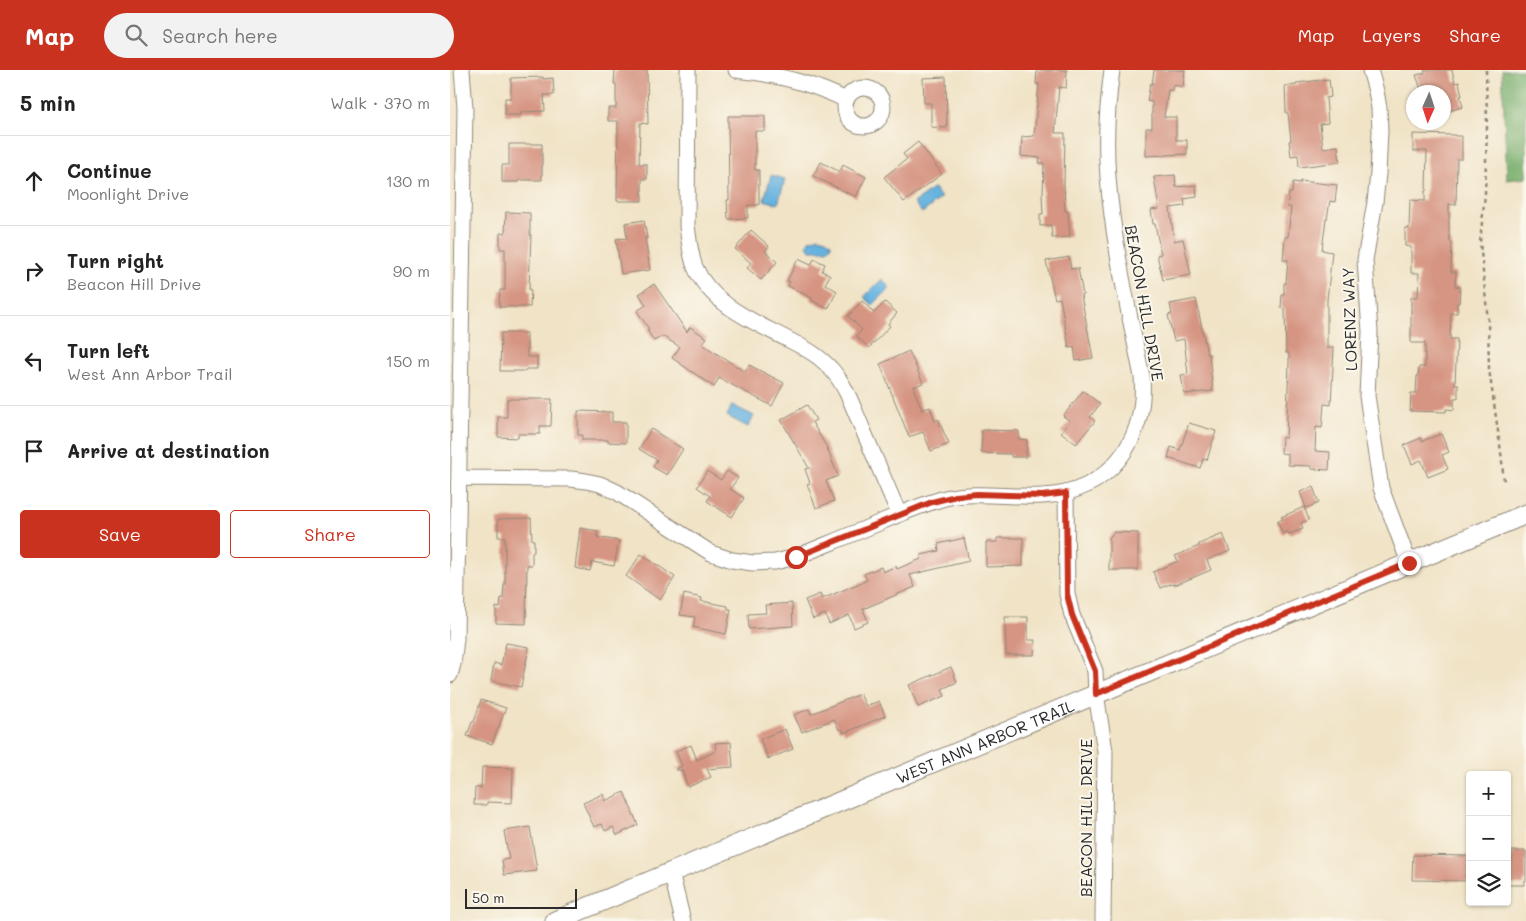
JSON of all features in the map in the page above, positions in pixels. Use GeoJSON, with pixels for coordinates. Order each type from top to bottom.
{"type":"FeatureCollection","features":[{"type":"Feature","properties":{"kind":"street"},"geometry":{"type":"LineString","coordinates":[[450,675],[456,639],[465,108],[462,70]]}},
{"type":"Feature","properties":{"kind":"street"},"geometry":{"type":"LineString","coordinates":[[688,70],[687,226],[695,266],[709,289],[724,303],[807,350],[822,360],[833,371],[848,393],[899,514]]}},
{"type":"Feature","properties":{"kind":"street"},"geometry":{"type":"LineString","coordinates":[[736,70],[758,72],[788,80],[832,93],[846,100]]}},
{"type":"Feature","properties":{"kind":"street","name":"BEACON HILL DRIVE"},"geometry":{"type":"LineString","coordinates":[[1103,921],[1105,751],[1096,694],[1095,671],[1072,615],[1067,594],[1066,493],[1096,480],[1117,462],[1128,448],[1134,436],[1142,407],[1142,377],[1115,234],[1108,175],[1106,138],[1112,70]]}},
{"type":"Feature","properties":{"kind":"street","name":"LORENZ WAY"},"geometry":{"type":"LineString","coordinates":[[1370,70],[1376,91],[1380,130],[1377,183],[1365,260],[1370,332],[1367,396],[1381,488],[1409,563]]}},
{"type":"Feature","properties":{"kind":"street"},"geometry":{"type":"LineString","coordinates":[[459,478],[571,479],[600,484],[630,499],[711,553],[732,560],[753,563],[775,562],[796,557],[899,514],[932,502],[956,496],[977,494],[1042,496],[1066,493]]}},
{"type":"Feature","properties":{"kind":"street","name":"WEST ANN ARBOR TRAIL"},"geometry":{"type":"LineString","coordinates":[[555,921],[1526,514]]}},
{"type":"Feature","properties":{"kind":"street"},"geometry":{"type":"LineString","coordinates":[[671,872],[683,921]]}},
{"type":"Feature","properties":{"kind":"path"},"geometry":{"type":"LineString","coordinates":[[1486,70],[1485,194],[1480,242],[1488,321],[1489,369],[1504,482]]}},
{"type":"Feature","properties":{"kind":"green space"},"geometry":{"type":"Polygon","coordinates":[[[1502,70],[1526,70],[1526,178],[1507,180],[1502,70]]]}},
{"type":"Feature","properties":{"kind":"water"},"geometry":{"type":"Polygon","coordinates":[[[771,175],[785,179],[778,204],[764,200],[771,175]]]}},
{"type":"Feature","properties":{"kind":"water"},"geometry":{"type":"Polygon","coordinates":[[[934,188],[941,198],[922,213],[914,203],[934,188]]]}},
{"type":"Feature","properties":{"kind":"water"},"geometry":{"type":"Polygon","coordinates":[[[819,237],[831,243],[831,247],[827,250],[810,250],[807,245],[809,240],[819,237]]]}},
{"type":"Feature","properties":{"kind":"water"},"geometry":{"type":"Polygon","coordinates":[[[882,279],[890,288],[873,305],[864,297],[882,279]]]}},
{"type":"Feature","properties":{"kind":"water"},"geometry":{"type":"Polygon","coordinates":[[[732,405],[754,416],[748,427],[727,416],[732,405]]]}},
{"type":"Feature","properties":{"kind":"building"},"geometry":{"type":"Polygon","coordinates":[[[647,70],[648,124],[640,123],[639,164],[647,164],[647,179],[642,179],[642,201],[617,201],[618,121],[608,121],[608,108],[616,108],[616,84],[614,84],[615,71],[647,70]]]}},
{"type":"Feature","properties":{"kind":"building"},"geometry":{"type":"Polygon","coordinates":[[[1037,70],[1067,70],[1066,88],[1059,87],[1055,133],[1065,133],[1065,211],[1068,211],[1070,237],[1052,238],[1051,225],[1040,226],[1040,214],[1043,214],[1044,163],[1039,163],[1040,158],[1021,156],[1022,137],[1034,136],[1039,84],[1036,84],[1037,70]]]}},
{"type":"Feature","properties":{"kind":"building"},"geometry":{"type":"Polygon","coordinates":[[[1154,70],[1185,70],[1183,87],[1173,85],[1172,90],[1168,90],[1164,117],[1176,117],[1176,140],[1187,140],[1187,154],[1146,156],[1146,128],[1152,128],[1152,102],[1147,101],[1154,70]]]}},
{"type":"Feature","properties":{"kind":"building"},"geometry":{"type":"Polygon","coordinates":[[[1424,70],[1452,70],[1455,83],[1459,82],[1463,107],[1451,110],[1451,85],[1420,85],[1416,75],[1425,73],[1424,70]]]}},
{"type":"Feature","properties":{"kind":"building"},"geometry":{"type":"Polygon","coordinates":[[[543,77],[543,79],[553,78],[554,95],[544,95],[545,111],[521,112],[521,115],[505,115],[505,98],[511,98],[511,78],[543,77]]]}},
{"type":"Feature","properties":{"kind":"building"},"geometry":{"type":"Polygon","coordinates":[[[946,77],[947,128],[931,127],[931,103],[924,103],[923,78],[946,77]]]}},
{"type":"Feature","properties":{"kind":"building"},"geometry":{"type":"Polygon","coordinates":[[[1329,79],[1331,97],[1326,98],[1328,123],[1320,124],[1323,148],[1338,146],[1340,162],[1299,167],[1298,155],[1291,156],[1285,86],[1329,79]]]}},
{"type":"Feature","properties":{"kind":"building"},"geometry":{"type":"Polygon","coordinates":[[[728,116],[765,116],[765,131],[755,131],[755,170],[759,170],[759,205],[748,205],[748,218],[728,219],[728,116]]]}},
{"type":"Feature","properties":{"kind":"building"},"geometry":{"type":"Polygon","coordinates":[[[1413,134],[1462,136],[1462,159],[1457,159],[1456,205],[1449,204],[1449,232],[1450,242],[1452,242],[1451,272],[1456,272],[1455,286],[1460,287],[1457,313],[1451,313],[1450,339],[1457,339],[1455,384],[1458,384],[1458,398],[1454,398],[1454,410],[1446,409],[1446,412],[1410,411],[1411,393],[1416,393],[1419,367],[1425,367],[1425,343],[1411,343],[1411,297],[1418,297],[1419,273],[1411,273],[1411,247],[1405,246],[1405,228],[1409,229],[1410,200],[1425,201],[1426,191],[1427,151],[1413,151],[1413,134]]]}},
{"type":"Feature","properties":{"kind":"building"},"geometry":{"type":"Polygon","coordinates":[[[918,142],[942,174],[904,202],[884,177],[907,159],[903,154],[918,142]]]}},
{"type":"Feature","properties":{"kind":"building"},"geometry":{"type":"Polygon","coordinates":[[[509,144],[542,144],[542,180],[502,182],[502,165],[509,165],[509,144]]]}},
{"type":"Feature","properties":{"kind":"building"},"geometry":{"type":"Polygon","coordinates":[[[821,162],[840,172],[843,165],[866,177],[856,197],[813,176],[821,162]]]}},
{"type":"Feature","properties":{"kind":"building"},"geometry":{"type":"Polygon","coordinates":[[[1175,175],[1176,187],[1196,185],[1197,197],[1184,199],[1185,206],[1170,208],[1174,241],[1183,239],[1191,275],[1163,280],[1157,255],[1161,254],[1151,210],[1159,209],[1154,177],[1175,175]]]}},
{"type":"Feature","properties":{"kind":"building"},"geometry":{"type":"Polygon","coordinates":[[[1300,181],[1337,185],[1335,202],[1330,201],[1322,250],[1332,252],[1327,300],[1327,348],[1334,348],[1331,405],[1324,404],[1322,428],[1316,427],[1315,451],[1330,452],[1329,470],[1311,469],[1311,466],[1288,465],[1288,454],[1281,453],[1282,437],[1286,438],[1289,363],[1289,353],[1286,353],[1285,309],[1281,308],[1288,260],[1283,260],[1285,237],[1288,237],[1291,207],[1287,207],[1289,193],[1292,193],[1293,182],[1301,183],[1300,181]]]}},
{"type":"Feature","properties":{"kind":"building"},"geometry":{"type":"Polygon","coordinates":[[[506,212],[530,213],[530,307],[499,307],[500,290],[505,290],[505,249],[500,249],[500,233],[505,233],[506,212]]]}},
{"type":"Feature","properties":{"kind":"building"},"geometry":{"type":"Polygon","coordinates":[[[644,220],[650,270],[621,274],[616,239],[627,238],[625,223],[644,220]]]}},
{"type":"Feature","properties":{"kind":"building"},"geometry":{"type":"Polygon","coordinates":[[[751,230],[769,246],[765,251],[777,262],[761,280],[747,268],[751,263],[735,249],[751,230]]]}},
{"type":"Feature","properties":{"kind":"building"},"geometry":{"type":"Polygon","coordinates":[[[1069,257],[1071,269],[1078,268],[1093,358],[1076,361],[1074,347],[1069,348],[1060,298],[1055,299],[1046,261],[1069,257]]]}},
{"type":"Feature","properties":{"kind":"building"},"geometry":{"type":"Polygon","coordinates":[[[798,259],[811,265],[814,259],[825,264],[822,271],[830,275],[825,284],[837,291],[828,309],[811,300],[812,298],[788,286],[790,282],[787,281],[798,259]]]}},
{"type":"Feature","properties":{"kind":"building"},"geometry":{"type":"Polygon","coordinates":[[[654,284],[687,332],[690,327],[707,338],[702,344],[745,372],[749,365],[784,383],[772,406],[719,378],[714,387],[672,358],[680,347],[662,336],[654,341],[647,330],[649,329],[637,311],[646,305],[639,294],[654,284]]]}},
{"type":"Feature","properties":{"kind":"building"},"geometry":{"type":"Polygon","coordinates":[[[1196,299],[1207,354],[1209,354],[1213,391],[1184,394],[1181,375],[1188,374],[1184,339],[1174,341],[1168,315],[1172,314],[1170,304],[1196,299]]]}},
{"type":"Feature","properties":{"kind":"building"},"geometry":{"type":"Polygon","coordinates":[[[862,301],[874,313],[885,302],[897,313],[888,324],[890,326],[869,348],[856,336],[862,330],[848,316],[862,301]]]}},
{"type":"Feature","properties":{"kind":"building"},"geometry":{"type":"Polygon","coordinates":[[[501,333],[527,333],[527,357],[537,357],[537,369],[500,371],[501,333]]]}},
{"type":"Feature","properties":{"kind":"building"},"geometry":{"type":"Polygon","coordinates":[[[909,351],[923,383],[913,387],[922,410],[930,407],[935,421],[938,419],[949,444],[931,451],[923,432],[909,437],[880,364],[909,351]]]}},
{"type":"Feature","properties":{"kind":"building"},"geometry":{"type":"Polygon","coordinates":[[[1083,391],[1100,404],[1090,417],[1095,421],[1076,444],[1061,432],[1070,421],[1063,416],[1083,391]]]}},
{"type":"Feature","properties":{"kind":"building"},"geometry":{"type":"Polygon","coordinates":[[[507,399],[552,399],[551,426],[540,426],[540,434],[518,434],[518,438],[498,437],[498,417],[507,417],[507,399]]]}},
{"type":"Feature","properties":{"kind":"building"},"geometry":{"type":"Polygon","coordinates":[[[807,405],[816,420],[812,422],[827,448],[838,476],[826,481],[834,501],[816,508],[807,484],[810,483],[805,469],[809,468],[781,420],[807,405]]]}},
{"type":"Feature","properties":{"kind":"building"},"geometry":{"type":"Polygon","coordinates":[[[578,411],[612,412],[612,422],[626,422],[626,443],[608,442],[608,440],[582,440],[582,435],[578,435],[578,411]]]}},
{"type":"Feature","properties":{"kind":"building"},"geometry":{"type":"Polygon","coordinates":[[[1189,423],[1216,431],[1207,460],[1203,459],[1200,468],[1168,458],[1171,447],[1180,450],[1189,423]]]}},
{"type":"Feature","properties":{"kind":"building"},"geometry":{"type":"Polygon","coordinates":[[[651,429],[683,449],[667,475],[653,467],[657,460],[639,449],[651,429]]]}},
{"type":"Feature","properties":{"kind":"building"},"geometry":{"type":"Polygon","coordinates":[[[982,430],[1019,431],[1019,439],[1027,440],[1026,457],[1011,457],[1011,454],[981,453],[982,430]]]}},
{"type":"Feature","properties":{"kind":"building"},"geometry":{"type":"Polygon","coordinates":[[[1441,434],[1449,452],[1442,455],[1448,469],[1428,477],[1421,460],[1412,464],[1404,445],[1421,438],[1422,441],[1441,434]]]}},
{"type":"Feature","properties":{"kind":"building"},"geometry":{"type":"Polygon","coordinates":[[[707,471],[721,480],[727,471],[738,478],[730,489],[744,498],[732,517],[707,501],[710,496],[697,487],[707,471]]]}},
{"type":"Feature","properties":{"kind":"building"},"geometry":{"type":"Polygon","coordinates":[[[1313,487],[1319,503],[1306,508],[1300,492],[1313,487]]]}},
{"type":"Feature","properties":{"kind":"building"},"geometry":{"type":"Polygon","coordinates":[[[1304,507],[1309,520],[1301,523],[1303,529],[1289,534],[1287,531],[1283,534],[1277,522],[1283,519],[1281,517],[1304,507]]]}},
{"type":"Feature","properties":{"kind":"building"},"geometry":{"type":"Polygon","coordinates":[[[531,518],[534,552],[532,552],[532,565],[527,565],[526,624],[496,623],[496,607],[500,608],[505,585],[505,537],[498,537],[498,519],[531,518]]]}},
{"type":"Feature","properties":{"kind":"building"},"geometry":{"type":"Polygon","coordinates":[[[580,528],[598,531],[597,537],[619,541],[614,566],[592,562],[590,571],[575,568],[580,528]]]}},
{"type":"Feature","properties":{"kind":"building"},"geometry":{"type":"Polygon","coordinates":[[[1114,532],[1138,533],[1138,570],[1109,570],[1109,538],[1114,532]]]}},
{"type":"Feature","properties":{"kind":"building"},"geometry":{"type":"Polygon","coordinates":[[[1223,534],[1230,551],[1207,560],[1211,570],[1175,585],[1170,584],[1160,588],[1153,572],[1178,561],[1175,556],[1223,534]]]}},
{"type":"Feature","properties":{"kind":"building"},"geometry":{"type":"Polygon","coordinates":[[[964,538],[969,561],[910,575],[915,587],[863,609],[868,622],[854,628],[849,615],[829,624],[825,614],[813,619],[805,600],[820,594],[822,599],[867,580],[864,574],[881,567],[883,572],[896,566],[897,569],[921,559],[921,555],[939,551],[938,544],[964,538]]]}},
{"type":"Feature","properties":{"kind":"building"},"geometry":{"type":"Polygon","coordinates":[[[997,538],[1023,538],[1023,566],[986,567],[986,542],[997,542],[997,538]]]}},
{"type":"Feature","properties":{"kind":"building"},"geometry":{"type":"Polygon","coordinates":[[[641,554],[675,577],[660,600],[626,576],[641,554]]]}},
{"type":"Feature","properties":{"kind":"building"},"geometry":{"type":"Polygon","coordinates":[[[684,594],[702,598],[701,601],[728,606],[728,609],[731,609],[726,634],[693,627],[695,617],[680,615],[684,594]]]}},
{"type":"Feature","properties":{"kind":"building"},"geometry":{"type":"Polygon","coordinates":[[[792,603],[793,626],[749,629],[748,614],[766,613],[765,605],[792,603]]]}},
{"type":"Feature","properties":{"kind":"building"},"geometry":{"type":"Polygon","coordinates":[[[1005,617],[1028,617],[1028,640],[1035,640],[1034,655],[1006,655],[1005,617]]]}},
{"type":"Feature","properties":{"kind":"building"},"geometry":{"type":"Polygon","coordinates":[[[506,643],[529,647],[521,687],[491,681],[494,663],[501,665],[506,643]]]}},
{"type":"Feature","properties":{"kind":"building"},"geometry":{"type":"Polygon","coordinates":[[[951,667],[957,682],[942,689],[945,696],[918,707],[909,685],[951,667]]]}},
{"type":"Feature","properties":{"kind":"building"},"geometry":{"type":"Polygon","coordinates":[[[860,694],[866,706],[879,701],[885,716],[844,733],[842,729],[839,730],[834,719],[802,732],[794,715],[809,709],[811,714],[860,694]]]}},
{"type":"Feature","properties":{"kind":"building"},"geometry":{"type":"Polygon","coordinates":[[[481,700],[506,708],[492,744],[467,736],[481,700]]]}},
{"type":"Feature","properties":{"kind":"building"},"geometry":{"type":"Polygon","coordinates":[[[785,729],[793,749],[768,759],[760,739],[785,729]]]}},
{"type":"Feature","properties":{"kind":"building"},"geometry":{"type":"Polygon","coordinates":[[[731,742],[733,767],[707,769],[711,777],[688,787],[683,770],[675,770],[682,766],[676,751],[691,745],[697,760],[716,751],[715,743],[731,742]]]}},
{"type":"Feature","properties":{"kind":"building"},"geometry":{"type":"Polygon","coordinates":[[[482,767],[513,768],[512,803],[487,802],[487,805],[474,805],[475,788],[481,788],[482,767]]]}},
{"type":"Feature","properties":{"kind":"building"},"geometry":{"type":"Polygon","coordinates":[[[624,792],[638,825],[617,835],[613,827],[605,831],[602,824],[594,827],[583,803],[603,794],[605,801],[624,792]]]}},
{"type":"Feature","properties":{"kind":"building"},"geometry":{"type":"Polygon","coordinates":[[[530,827],[537,871],[504,875],[502,860],[509,859],[504,831],[530,827]]]}},
{"type":"Feature","properties":{"kind":"building"},"geometry":{"type":"Polygon","coordinates":[[[1512,851],[1526,851],[1526,881],[1524,881],[1524,885],[1511,885],[1512,851]]]}},
{"type":"Feature","properties":{"kind":"building"},"geometry":{"type":"Polygon","coordinates":[[[1413,855],[1466,856],[1466,881],[1412,880],[1413,855]]]}},
{"type":"Feature","properties":{"kind":"route"},"geometry":{"type":"LineString","coordinates":[[796,557],[899,514],[932,502],[956,496],[977,494],[1042,496],[1066,493],[1067,594],[1072,615],[1095,671],[1096,694],[1409,563]]}}]}
